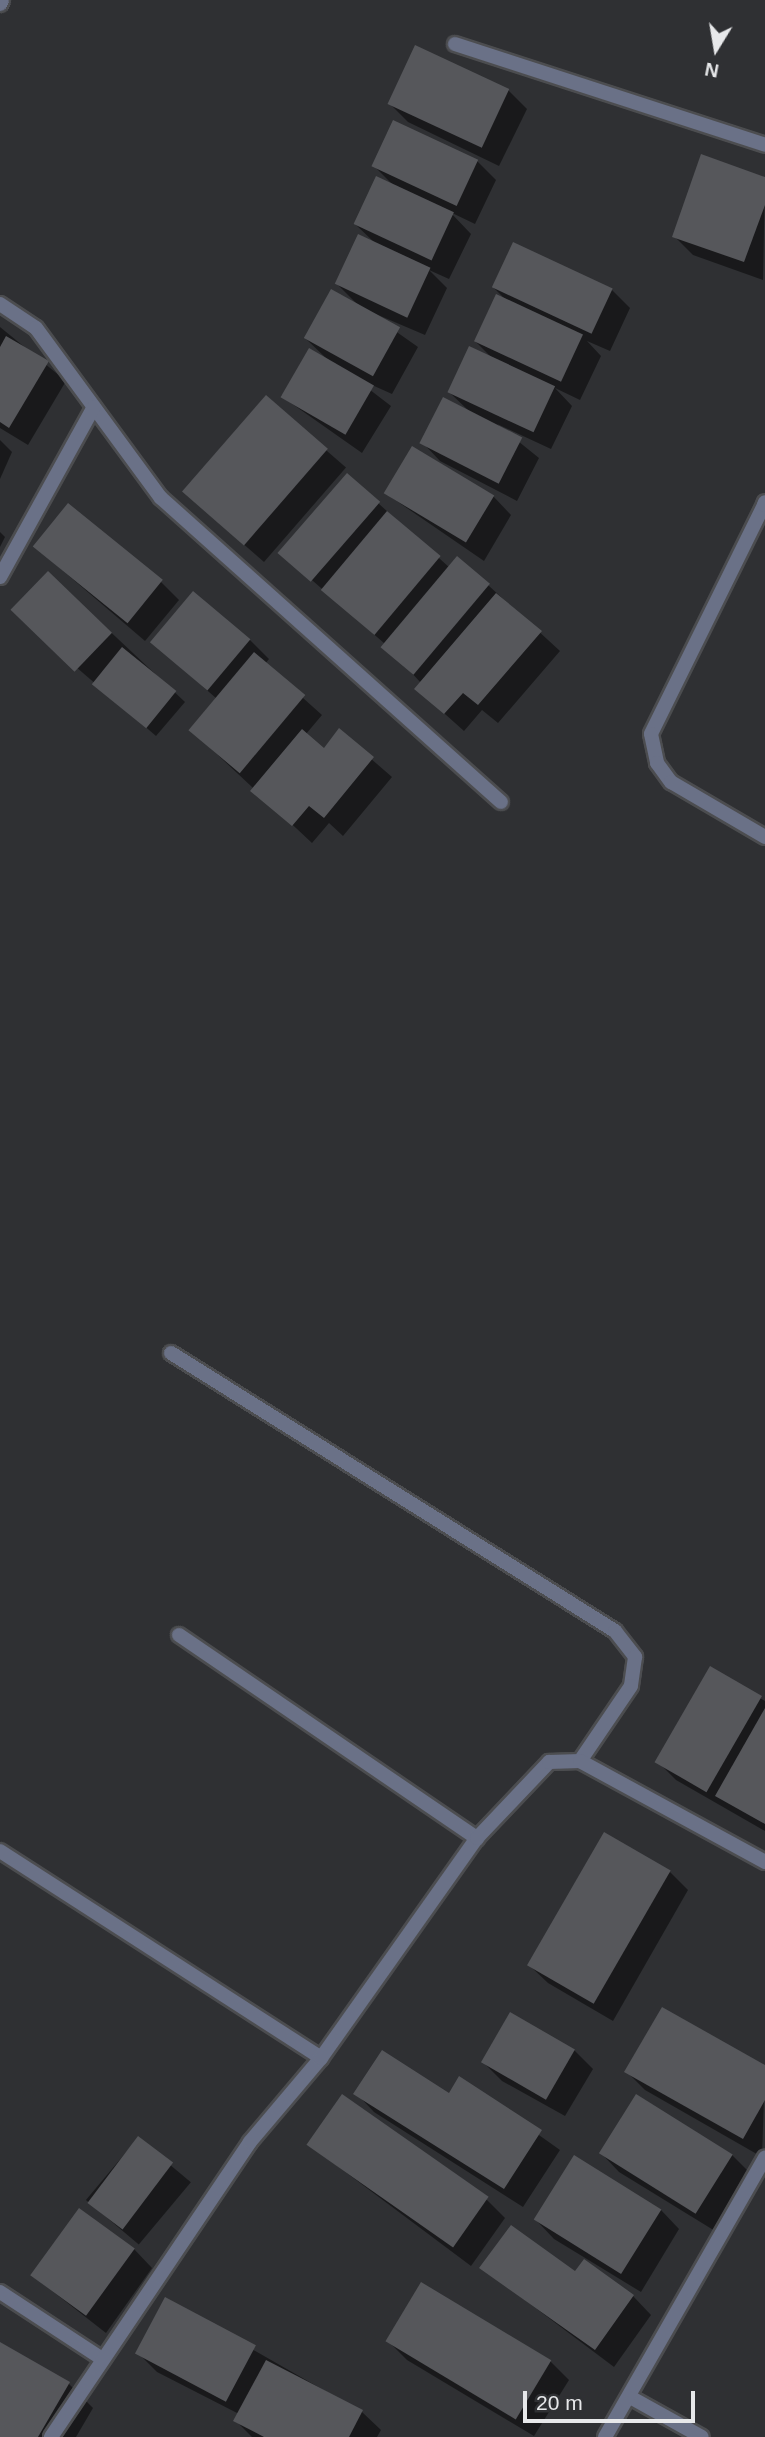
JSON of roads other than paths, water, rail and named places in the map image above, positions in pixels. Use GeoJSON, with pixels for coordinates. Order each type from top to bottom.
{"type":"FeatureCollection","features":[{"type":"Feature","properties":{"kind":"street"},"geometry":{"type":"LineString","coordinates":[[455,44],[765,145]]}},
{"type":"Feature","properties":{"kind":"street"},"geometry":{"type":"LineString","coordinates":[[0,304],[36,328],[161,498],[501,802]]}},
{"type":"Feature","properties":{"kind":"street"},"geometry":{"type":"LineString","coordinates":[[0,577],[94,407]]}},
{"type":"Feature","properties":{"kind":"street"},"geometry":{"type":"LineString","coordinates":[[764,503],[651,734],[657,763],[671,782],[765,837]]}},
{"type":"Feature","properties":{"kind":"street"},"geometry":{"type":"LineString","coordinates":[[170,1353],[615,1631],[635,1657],[631,1686],[580,1761]]}},
{"type":"Feature","properties":{"kind":"street"},"geometry":{"type":"LineString","coordinates":[[179,1636],[477,1838]]}},
{"type":"Feature","properties":{"kind":"street"},"geometry":{"type":"LineString","coordinates":[[51,2437],[101,2358],[250,2142],[321,2058],[477,1838],[549,1762],[580,1761],[765,1862]]}},
{"type":"Feature","properties":{"kind":"street"},"geometry":{"type":"LineString","coordinates":[[0,1852],[321,2058]]}},
{"type":"Feature","properties":{"kind":"street"},"geometry":{"type":"LineString","coordinates":[[605,2437],[630,2398],[765,2158]]}},
{"type":"Feature","properties":{"kind":"street"},"geometry":{"type":"LineString","coordinates":[[0,2292],[101,2358]]}},
{"type":"Feature","properties":{"kind":"street"},"geometry":{"type":"LineString","coordinates":[[630,2398],[702,2437]]}}]}
